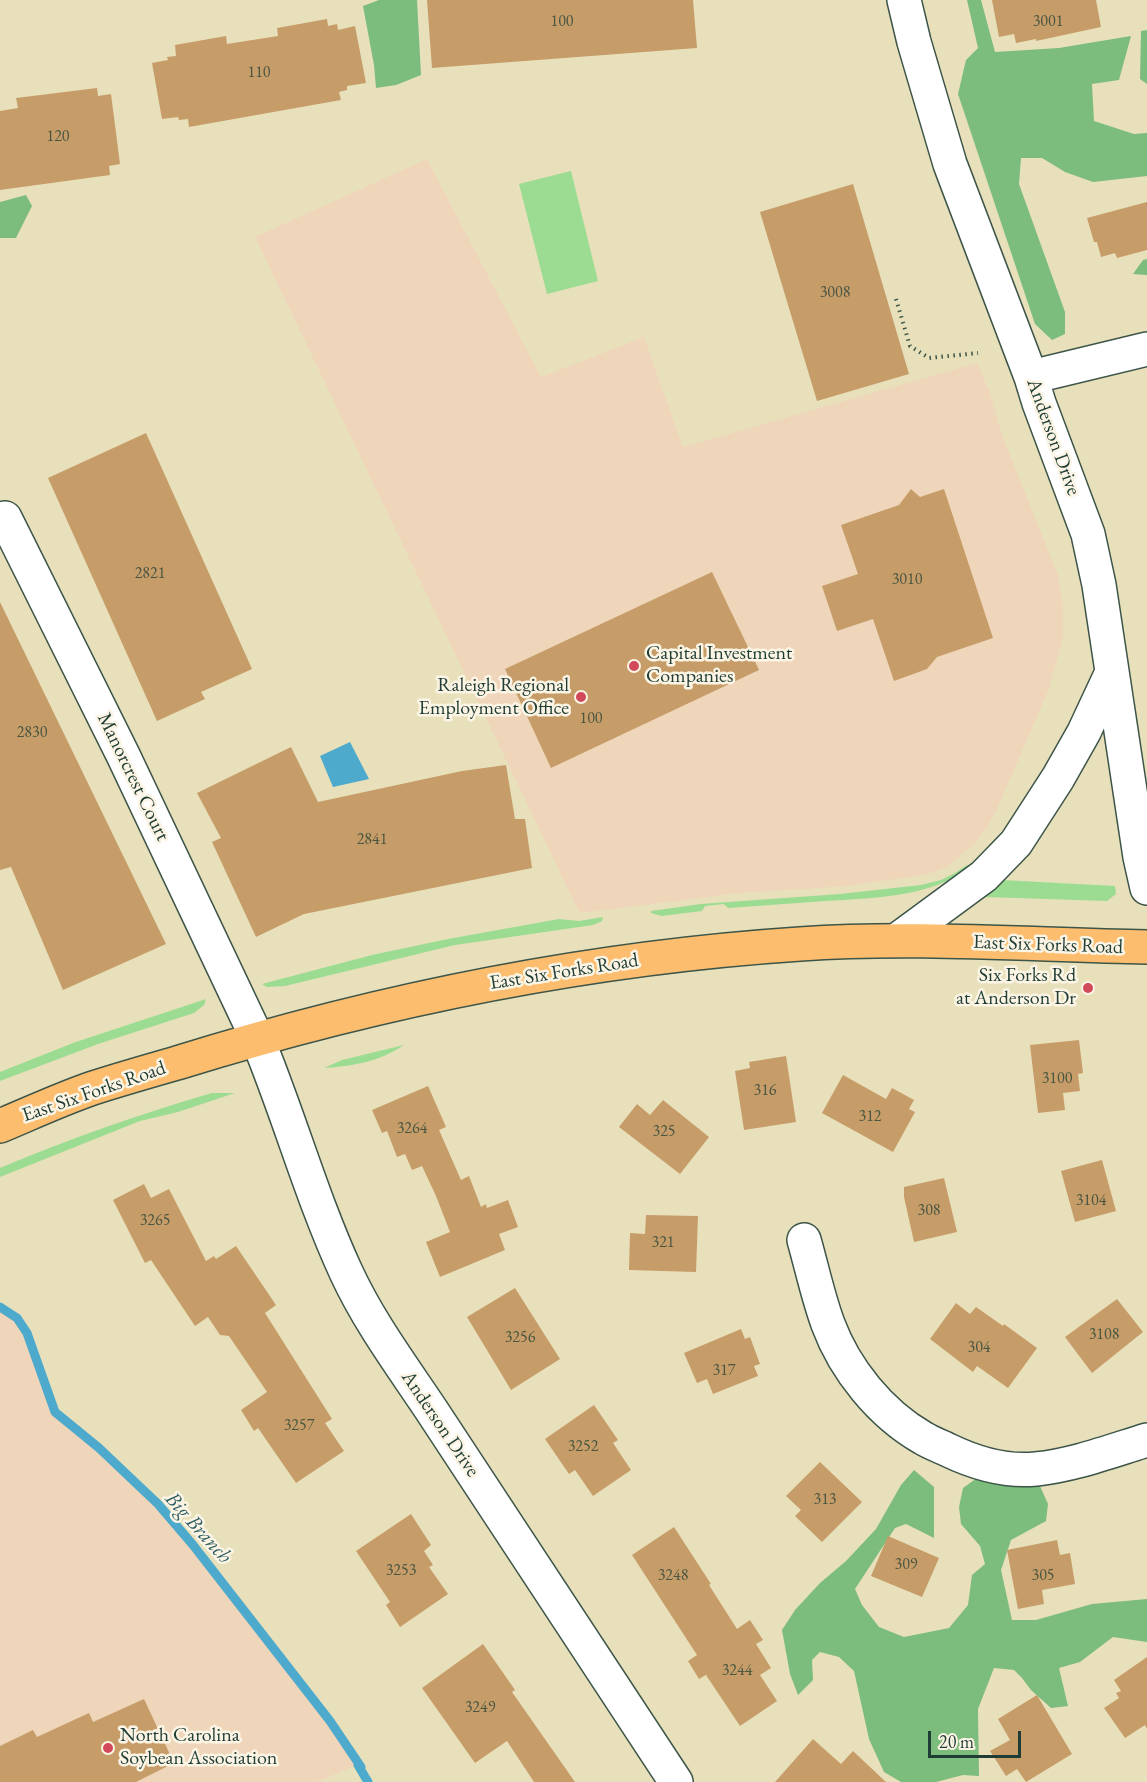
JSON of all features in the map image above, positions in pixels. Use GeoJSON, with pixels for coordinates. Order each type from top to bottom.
{"type":"FeatureCollection","features":[{"type":"Feature","properties":{"kind":"main road","name":"East Six Forks Road"},"geometry":{"type":"LineString","coordinates":[[0,1126],[91,1089],[257,1038],[454,991],[636,960],[802,944],[897,940],[1147,947]]}},
{"type":"Feature","properties":{"kind":"street","name":"Anderson Drive"},"geometry":{"type":"LineString","coordinates":[[904,0],[950,164],[1088,534],[1099,585],[1140,857],[1147,888]]}},
{"type":"Feature","properties":{"kind":"street"},"geometry":{"type":"LineString","coordinates":[[1031,377],[1147,349]]}},
{"type":"Feature","properties":{"kind":"street","name":"Manorcrest Court"},"geometry":{"type":"LineString","coordinates":[[5,518],[123,755],[257,1038]]}},
{"type":"Feature","properties":{"kind":"street"},"geometry":{"type":"LineString","coordinates":[[897,940],[984,876],[1016,843],[1059,778],[1112,672]]}},
{"type":"Feature","properties":{"kind":"street","name":"Anderson Drive"},"geometry":{"type":"LineString","coordinates":[[257,1038],[277,1086],[324,1223],[361,1302],[397,1361],[428,1404],[676,1782]]}},
{"type":"Feature","properties":{"kind":"street"},"geometry":{"type":"LineString","coordinates":[[804,1240],[828,1325],[845,1360],[868,1392],[894,1418],[922,1438],[962,1457],[1000,1468],[1035,1469],[1078,1460],[1147,1440]]}},
{"type":"Feature","properties":{"kind":"path"},"geometry":{"type":"LineString","coordinates":[[896,299],[910,346],[928,358],[978,353]]}},
{"type":"Feature","properties":{"kind":"shaded area"},"geometry":{"type":"Polygon","coordinates":[[[427,159],[541,377],[644,337],[683,447],[977,363],[990,393],[1002,435],[1058,575],[1063,607],[1063,639],[1049,689],[997,809],[987,828],[973,845],[947,867],[928,874],[849,886],[738,893],[579,912],[255,237],[427,159]]]}},
{"type":"Feature","properties":{"kind":"shaded area"},"geometry":{"type":"Polygon","coordinates":[[[0,1307],[17,1318],[27,1333],[55,1412],[99,1448],[158,1504],[193,1545],[330,1721],[358,1765],[316,1782],[0,1782],[0,1307]]]}},
{"type":"Feature","properties":{"kind":"green space"},"geometry":{"type":"Polygon","coordinates":[[[379,0],[417,0],[421,75],[396,85],[376,88],[363,6],[379,0]]]}},
{"type":"Feature","properties":{"kind":"green space"},"geometry":{"type":"Polygon","coordinates":[[[967,0],[981,0],[995,52],[1059,48],[1131,36],[1119,80],[1092,84],[1094,121],[1134,134],[1147,133],[1147,176],[1093,182],[1065,172],[1042,158],[1021,158],[1019,184],[1065,312],[1065,334],[1052,340],[1035,324],[958,94],[966,60],[978,48],[967,0]]]}},
{"type":"Feature","properties":{"kind":"green space"},"geometry":{"type":"Polygon","coordinates":[[[1147,30],[1147,84],[1140,79],[1141,31],[1147,30]]]}},
{"type":"Feature","properties":{"kind":"green space"},"geometry":{"type":"Polygon","coordinates":[[[571,171],[598,281],[547,294],[519,184],[571,171]]]}},
{"type":"Feature","properties":{"kind":"green space"},"geometry":{"type":"Polygon","coordinates":[[[26,195],[32,206],[16,238],[0,238],[0,202],[26,195]]]}},
{"type":"Feature","properties":{"kind":"green space"},"geometry":{"type":"Polygon","coordinates":[[[1147,259],[1147,275],[1133,274],[1143,260],[1147,259]]]}},
{"type":"Feature","properties":{"kind":"green space"},"geometry":{"type":"Polygon","coordinates":[[[967,865],[969,869],[953,878],[918,891],[900,894],[863,899],[728,908],[724,904],[705,906],[702,911],[662,916],[651,913],[651,911],[701,904],[840,894],[921,885],[941,880],[967,865]]]}},
{"type":"Feature","properties":{"kind":"green space"},"geometry":{"type":"Polygon","coordinates":[[[1002,880],[1115,886],[1116,894],[1107,901],[985,897],[985,894],[1002,880]]]}},
{"type":"Feature","properties":{"kind":"green space"},"geometry":{"type":"Polygon","coordinates":[[[603,917],[602,921],[593,925],[455,945],[285,986],[267,987],[262,984],[372,955],[448,939],[559,919],[579,921],[603,917]]]}},
{"type":"Feature","properties":{"kind":"green space"},"geometry":{"type":"Polygon","coordinates":[[[206,999],[204,1005],[194,1013],[98,1044],[0,1081],[0,1072],[73,1043],[206,999]]]}},
{"type":"Feature","properties":{"kind":"green space"},"geometry":{"type":"Polygon","coordinates":[[[404,1045],[395,1051],[366,1062],[324,1068],[342,1060],[404,1045]]]}},
{"type":"Feature","properties":{"kind":"green space"},"geometry":{"type":"Polygon","coordinates":[[[212,1093],[235,1093],[178,1112],[140,1121],[0,1177],[0,1168],[26,1157],[212,1093]]]}},
{"type":"Feature","properties":{"kind":"green space"},"geometry":{"type":"Polygon","coordinates":[[[914,1470],[934,1487],[934,1538],[906,1524],[895,1528],[855,1589],[862,1605],[879,1627],[904,1637],[949,1628],[968,1605],[972,1575],[985,1564],[980,1546],[961,1524],[959,1507],[963,1488],[977,1478],[1040,1486],[1048,1504],[1046,1521],[1011,1540],[1001,1570],[1012,1620],[1036,1620],[1092,1604],[1147,1599],[1147,1642],[1113,1637],[1080,1662],[1059,1668],[1068,1706],[1051,1708],[1014,1670],[994,1668],[978,1709],[979,1776],[963,1775],[936,1782],[901,1782],[884,1772],[869,1739],[854,1671],[839,1657],[820,1652],[812,1660],[813,1680],[798,1695],[790,1674],[782,1630],[795,1610],[820,1583],[846,1561],[876,1529],[901,1485],[914,1470]]]}},
{"type":"Feature","properties":{"kind":"water"},"geometry":{"type":"Polygon","coordinates":[[[350,742],[369,779],[333,787],[320,756],[350,742]]]}},
{"type":"Feature","properties":{"kind":"building"},"geometry":{"type":"Polygon","coordinates":[[[427,0],[693,0],[697,48],[432,68],[427,0]]]}},
{"type":"Feature","properties":{"kind":"building"},"geometry":{"type":"Polygon","coordinates":[[[992,0],[1096,0],[1101,27],[1016,43],[1014,34],[999,37],[992,0]]]}},
{"type":"Feature","properties":{"kind":"building"},"geometry":{"type":"Polygon","coordinates":[[[327,19],[328,26],[337,24],[338,30],[355,26],[366,83],[347,86],[347,90],[339,92],[341,100],[189,127],[188,119],[179,120],[178,117],[162,119],[152,63],[176,56],[175,45],[226,36],[227,44],[278,36],[277,28],[327,19]]]}},
{"type":"Feature","properties":{"kind":"building"},"geometry":{"type":"Polygon","coordinates":[[[97,88],[98,96],[111,94],[120,164],[109,166],[110,175],[0,190],[0,111],[18,108],[16,98],[97,88]]]}},
{"type":"Feature","properties":{"kind":"building"},"geometry":{"type":"Polygon","coordinates":[[[853,184],[909,374],[817,401],[760,212],[853,184]]]}},
{"type":"Feature","properties":{"kind":"building"},"geometry":{"type":"Polygon","coordinates":[[[1147,202],[1147,250],[1117,258],[1115,253],[1101,257],[1087,218],[1147,202]]]}},
{"type":"Feature","properties":{"kind":"building"},"geometry":{"type":"Polygon","coordinates":[[[146,433],[252,669],[201,692],[205,699],[157,721],[48,478],[146,433]]]}},
{"type":"Feature","properties":{"kind":"building"},"geometry":{"type":"Polygon","coordinates":[[[911,489],[920,497],[944,489],[993,638],[937,657],[927,669],[894,681],[873,619],[837,631],[822,586],[858,574],[841,525],[899,505],[911,489]]]}},
{"type":"Feature","properties":{"kind":"building"},"geometry":{"type":"Polygon","coordinates":[[[712,572],[759,670],[551,768],[505,669],[712,572]]]}},
{"type":"Feature","properties":{"kind":"building"},"geometry":{"type":"Polygon","coordinates":[[[0,602],[166,944],[63,990],[11,867],[0,870],[0,602]]]}},
{"type":"Feature","properties":{"kind":"building"},"geometry":{"type":"Polygon","coordinates":[[[291,747],[318,802],[462,771],[506,765],[515,819],[525,819],[532,868],[304,914],[256,937],[212,842],[221,838],[197,793],[291,747]]]}},
{"type":"Feature","properties":{"kind":"building"},"geometry":{"type":"Polygon","coordinates":[[[1079,1040],[1083,1073],[1078,1074],[1080,1091],[1063,1093],[1065,1110],[1038,1113],[1030,1045],[1079,1040]]]}},
{"type":"Feature","properties":{"kind":"building"},"geometry":{"type":"Polygon","coordinates":[[[786,1056],[796,1122],[744,1130],[735,1071],[750,1068],[749,1062],[786,1056]]]}},
{"type":"Feature","properties":{"kind":"building"},"geometry":{"type":"Polygon","coordinates":[[[843,1075],[886,1099],[892,1088],[914,1100],[909,1109],[915,1112],[893,1152],[822,1113],[843,1075]]]}},
{"type":"Feature","properties":{"kind":"building"},"geometry":{"type":"Polygon","coordinates":[[[428,1086],[446,1127],[439,1130],[461,1180],[469,1176],[481,1207],[486,1204],[487,1208],[508,1200],[518,1227],[499,1234],[505,1250],[440,1277],[426,1242],[450,1232],[436,1196],[422,1166],[412,1170],[405,1154],[397,1157],[387,1131],[382,1133],[372,1110],[428,1086]]]}},
{"type":"Feature","properties":{"kind":"building"},"geometry":{"type":"Polygon","coordinates":[[[663,1100],[709,1137],[680,1174],[619,1127],[637,1104],[650,1115],[663,1100]]]}},
{"type":"Feature","properties":{"kind":"building"},"geometry":{"type":"Polygon","coordinates":[[[1102,1160],[1116,1211],[1075,1222],[1061,1171],[1102,1160]]]}},
{"type":"Feature","properties":{"kind":"building"},"geometry":{"type":"Polygon","coordinates":[[[944,1178],[957,1232],[914,1242],[904,1187],[944,1178]]]}},
{"type":"Feature","properties":{"kind":"building"},"geometry":{"type":"Polygon","coordinates":[[[144,1184],[151,1198],[169,1189],[206,1261],[214,1256],[216,1259],[236,1246],[276,1305],[265,1313],[332,1419],[325,1423],[344,1451],[296,1483],[258,1428],[254,1431],[241,1410],[267,1392],[229,1336],[220,1335],[208,1317],[195,1326],[151,1260],[145,1263],[113,1200],[144,1184]]]}},
{"type":"Feature","properties":{"kind":"building"},"geometry":{"type":"Polygon","coordinates":[[[646,1215],[698,1216],[696,1272],[629,1270],[630,1233],[645,1234],[646,1215]]]}},
{"type":"Feature","properties":{"kind":"building"},"geometry":{"type":"Polygon","coordinates":[[[515,1288],[560,1359],[511,1390],[467,1317],[515,1288]]]}},
{"type":"Feature","properties":{"kind":"building"},"geometry":{"type":"Polygon","coordinates":[[[1117,1299],[1143,1332],[1092,1373],[1065,1337],[1117,1299]]]}},
{"type":"Feature","properties":{"kind":"building"},"geometry":{"type":"Polygon","coordinates":[[[956,1303],[970,1314],[976,1307],[1037,1348],[1008,1388],[977,1366],[973,1372],[930,1339],[956,1303]]]}},
{"type":"Feature","properties":{"kind":"building"},"geometry":{"type":"Polygon","coordinates":[[[741,1329],[745,1339],[750,1337],[760,1364],[754,1366],[758,1376],[713,1394],[707,1379],[697,1383],[684,1353],[741,1329]]]}},
{"type":"Feature","properties":{"kind":"building"},"geometry":{"type":"Polygon","coordinates":[[[594,1405],[618,1440],[613,1443],[631,1470],[593,1496],[575,1470],[569,1474],[545,1439],[594,1405]]]}},
{"type":"Feature","properties":{"kind":"building"},"geometry":{"type":"Polygon","coordinates":[[[820,1462],[862,1502],[822,1542],[795,1516],[801,1510],[786,1496],[820,1462]]]}},
{"type":"Feature","properties":{"kind":"building"},"geometry":{"type":"Polygon","coordinates":[[[411,1514],[431,1545],[424,1551],[433,1565],[429,1567],[448,1594],[400,1627],[386,1605],[390,1602],[356,1551],[411,1514]]]}},
{"type":"Feature","properties":{"kind":"building"},"geometry":{"type":"Polygon","coordinates":[[[674,1527],[737,1629],[750,1620],[763,1640],[756,1644],[771,1668],[760,1675],[777,1701],[740,1726],[706,1675],[709,1673],[699,1679],[688,1661],[697,1655],[632,1555],[674,1527]]]}},
{"type":"Feature","properties":{"kind":"building"},"geometry":{"type":"Polygon","coordinates":[[[888,1536],[939,1558],[922,1597],[871,1576],[888,1536]]]}},
{"type":"Feature","properties":{"kind":"building"},"geometry":{"type":"Polygon","coordinates":[[[1057,1540],[1060,1555],[1070,1553],[1075,1584],[1042,1590],[1044,1604],[1018,1609],[1007,1550],[1057,1540]]]}},
{"type":"Feature","properties":{"kind":"building"},"geometry":{"type":"Polygon","coordinates":[[[483,1644],[515,1690],[512,1692],[575,1782],[534,1782],[507,1741],[475,1763],[422,1688],[483,1644]]]}},
{"type":"Feature","properties":{"kind":"building"},"geometry":{"type":"Polygon","coordinates":[[[1147,1657],[1147,1729],[1145,1725],[1125,1738],[1104,1708],[1119,1698],[1116,1693],[1121,1691],[1114,1680],[1147,1657]]]}},
{"type":"Feature","properties":{"kind":"building"},"geometry":{"type":"Polygon","coordinates":[[[1037,1695],[1072,1754],[1026,1782],[1017,1769],[1006,1776],[990,1751],[1010,1740],[998,1719],[1037,1695]]]}},
{"type":"Feature","properties":{"kind":"building"},"geometry":{"type":"Polygon","coordinates":[[[144,1699],[174,1763],[136,1782],[0,1782],[0,1746],[33,1730],[37,1737],[89,1713],[93,1722],[144,1699]]]}},
{"type":"Feature","properties":{"kind":"building"},"geometry":{"type":"Polygon","coordinates":[[[813,1739],[841,1764],[853,1751],[886,1782],[775,1782],[813,1739]]]}},
{"type":"Feature","properties":{"kind":"waterway","name":"Big Branch"},"geometry":{"type":"LineString","coordinates":[[0,1307],[17,1318],[27,1333],[55,1412],[99,1448],[158,1504],[193,1545],[330,1721],[361,1767],[358,1765],[368,1782]]}},
{"type":"Feature","properties":{"kind":"place","name":"Capital Investment Companies"},"geometry":{"type":"Point","coordinates":[634,666]}},
{"type":"Feature","properties":{"kind":"place","name":"Raleigh Regional Employment Office"},"geometry":{"type":"Point","coordinates":[581,697]}},
{"type":"Feature","properties":{"kind":"place","name":"Six Forks Rd at Anderson Dr"},"geometry":{"type":"Point","coordinates":[1088,988]}},
{"type":"Feature","properties":{"kind":"place","name":"North Carolina Soybean Association"},"geometry":{"type":"Point","coordinates":[108,1748]}}]}
